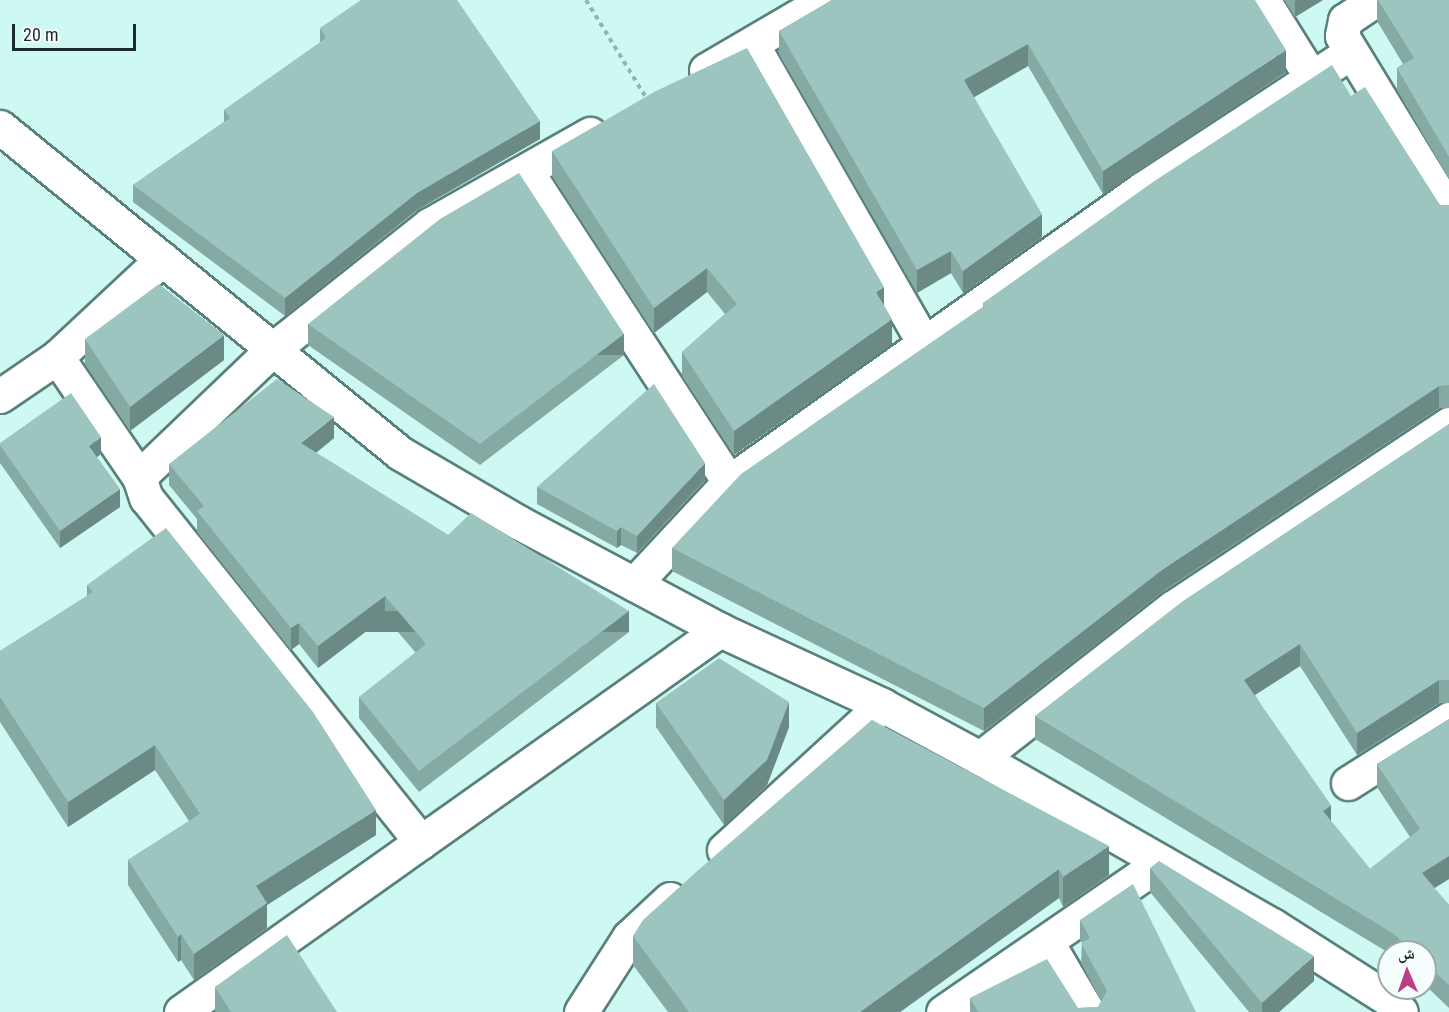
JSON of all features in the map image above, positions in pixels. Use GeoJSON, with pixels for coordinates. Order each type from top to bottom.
{"type":"FeatureCollection","features":[{"type":"Feature","properties":{"kind":"street"},"geometry":{"type":"LineString","coordinates":[[679,83],[753,46],[826,0]]}},
{"type":"Feature","properties":{"kind":"street"},"geometry":{"type":"LineString","coordinates":[[1263,0],[1311,77]]}},
{"type":"Feature","properties":{"kind":"street"},"geometry":{"type":"LineString","coordinates":[[1374,0],[1343,24],[1342,36],[1350,53],[1449,211]]}},
{"type":"Feature","properties":{"kind":"street"},"geometry":{"type":"LineString","coordinates":[[753,46],[924,345]]}},
{"type":"Feature","properties":{"kind":"street"},"geometry":{"type":"LineString","coordinates":[[634,584],[729,482],[1142,189],[1350,53]]}},
{"type":"Feature","properties":{"kind":"street"},"geometry":{"type":"LineString","coordinates":[[140,477],[148,465],[273,349],[429,225],[527,172],[647,99]]}},
{"type":"Feature","properties":{"kind":"street"},"geometry":{"type":"LineString","coordinates":[[0,127],[400,453],[720,630],[882,705],[980,758],[1272,925],[1388,999],[1401,1012]]}},
{"type":"Feature","properties":{"kind":"street"},"geometry":{"type":"LineString","coordinates":[[527,172],[729,482]]}},
{"type":"Feature","properties":{"kind":"street"},"geometry":{"type":"LineString","coordinates":[[0,396],[57,357],[162,260]]}},
{"type":"Feature","properties":{"kind":"street"},"geometry":{"type":"LineString","coordinates":[[57,357],[140,477],[146,498],[421,842]]}},
{"type":"Feature","properties":{"kind":"street"},"geometry":{"type":"LineString","coordinates":[[980,758],[1172,608],[1449,424]]}},
{"type":"Feature","properties":{"kind":"street"},"geometry":{"type":"LineString","coordinates":[[181,1012],[720,630]]}},
{"type":"Feature","properties":{"kind":"street"},"geometry":{"type":"LineString","coordinates":[[581,1012],[628,937],[882,705]]}},
{"type":"Feature","properties":{"kind":"street"},"geometry":{"type":"LineString","coordinates":[[1348,783],[1449,719]]}},
{"type":"Feature","properties":{"kind":"street"},"geometry":{"type":"LineString","coordinates":[[943,1012],[1161,862]]}},
{"type":"Feature","properties":{"kind":"street"},"geometry":{"type":"LineString","coordinates":[[1047,942],[1088,1012]]}},
{"type":"Feature","properties":{"kind":"path"},"geometry":{"type":"LineString","coordinates":[[586,0],[647,99]]}},
{"type":"Feature","properties":{"kind":"building"},"geometry":{"type":"Polygon","coordinates":[[[361,0],[457,0],[540,121],[417,193],[285,298],[133,185],[230,118],[224,110],[326,38],[320,28],[361,0]]]}},
{"type":"Feature","properties":{"kind":"building"},"geometry":{"type":"Polygon","coordinates":[[[832,0],[1255,0],[1286,50],[1103,171],[1028,44],[964,80],[1042,214],[963,271],[951,251],[917,270],[779,31],[832,0]]]}},
{"type":"Feature","properties":{"kind":"building"},"geometry":{"type":"Polygon","coordinates":[[[1378,0],[1449,0],[1449,157],[1397,68],[1414,58],[1378,0]]]}},
{"type":"Feature","properties":{"kind":"building"},"geometry":{"type":"Polygon","coordinates":[[[747,48],[884,287],[876,292],[892,319],[734,431],[682,352],[737,304],[707,268],[654,308],[552,151],[656,91],[747,48]]]}},
{"type":"Feature","properties":{"kind":"building"},"geometry":{"type":"Polygon","coordinates":[[[1332,65],[1351,96],[1365,87],[1440,205],[1449,205],[1449,385],[1439,386],[1162,570],[984,708],[672,548],[741,474],[984,306],[983,303],[1153,182],[1332,65]]]}},
{"type":"Feature","properties":{"kind":"building"},"geometry":{"type":"Polygon","coordinates":[[[519,173],[624,334],[480,444],[308,324],[440,219],[519,173]]]}},
{"type":"Feature","properties":{"kind":"building"},"geometry":{"type":"Polygon","coordinates":[[[159,284],[224,335],[130,407],[85,339],[159,284]]]}},
{"type":"Feature","properties":{"kind":"building"},"geometry":{"type":"Polygon","coordinates":[[[277,379],[334,417],[301,443],[448,535],[471,513],[629,611],[419,771],[359,697],[426,644],[385,596],[318,646],[299,623],[291,628],[197,511],[204,506],[169,464],[277,379]]]}},
{"type":"Feature","properties":{"kind":"building"},"geometry":{"type":"Polygon","coordinates":[[[654,384],[705,463],[637,536],[621,527],[617,531],[537,487],[654,384]]]}},
{"type":"Feature","properties":{"kind":"building"},"geometry":{"type":"Polygon","coordinates":[[[71,393],[101,437],[89,446],[120,489],[60,531],[0,443],[71,393]]]}},
{"type":"Feature","properties":{"kind":"building"},"geometry":{"type":"Polygon","coordinates":[[[1449,424],[1449,680],[1439,680],[1357,733],[1300,644],[1244,680],[1331,805],[1323,811],[1370,869],[1420,829],[1377,764],[1449,719],[1449,856],[1422,873],[1449,905],[1449,985],[1437,974],[1437,940],[1400,940],[1394,934],[1035,716],[1183,601],[1449,424]]]}},
{"type":"Feature","properties":{"kind":"building"},"geometry":{"type":"Polygon","coordinates":[[[166,528],[313,712],[376,810],[256,886],[267,903],[194,954],[181,934],[178,937],[128,860],[200,814],[155,745],[68,802],[0,697],[0,651],[93,592],[87,585],[166,528]]]}},
{"type":"Feature","properties":{"kind":"building"},"geometry":{"type":"Polygon","coordinates":[[[719,658],[789,702],[767,760],[724,800],[656,703],[719,658]]]}},
{"type":"Feature","properties":{"kind":"building"},"geometry":{"type":"Polygon","coordinates":[[[872,720],[1109,846],[1063,877],[1059,869],[860,1012],[689,1012],[633,936],[643,920],[872,720]]]}},
{"type":"Feature","properties":{"kind":"building"},"geometry":{"type":"Polygon","coordinates":[[[1159,861],[1314,956],[1262,1003],[1150,868],[1159,861]]]}},
{"type":"Feature","properties":{"kind":"building"},"geometry":{"type":"Polygon","coordinates":[[[1133,884],[1196,1012],[978,1012],[970,998],[1047,959],[1078,1008],[1098,1007],[1107,991],[1081,943],[1090,938],[1080,920],[1133,884]]]}},
{"type":"Feature","properties":{"kind":"building"},"geometry":{"type":"Polygon","coordinates":[[[287,935],[337,1012],[231,1012],[215,987],[287,935]]]}}]}
